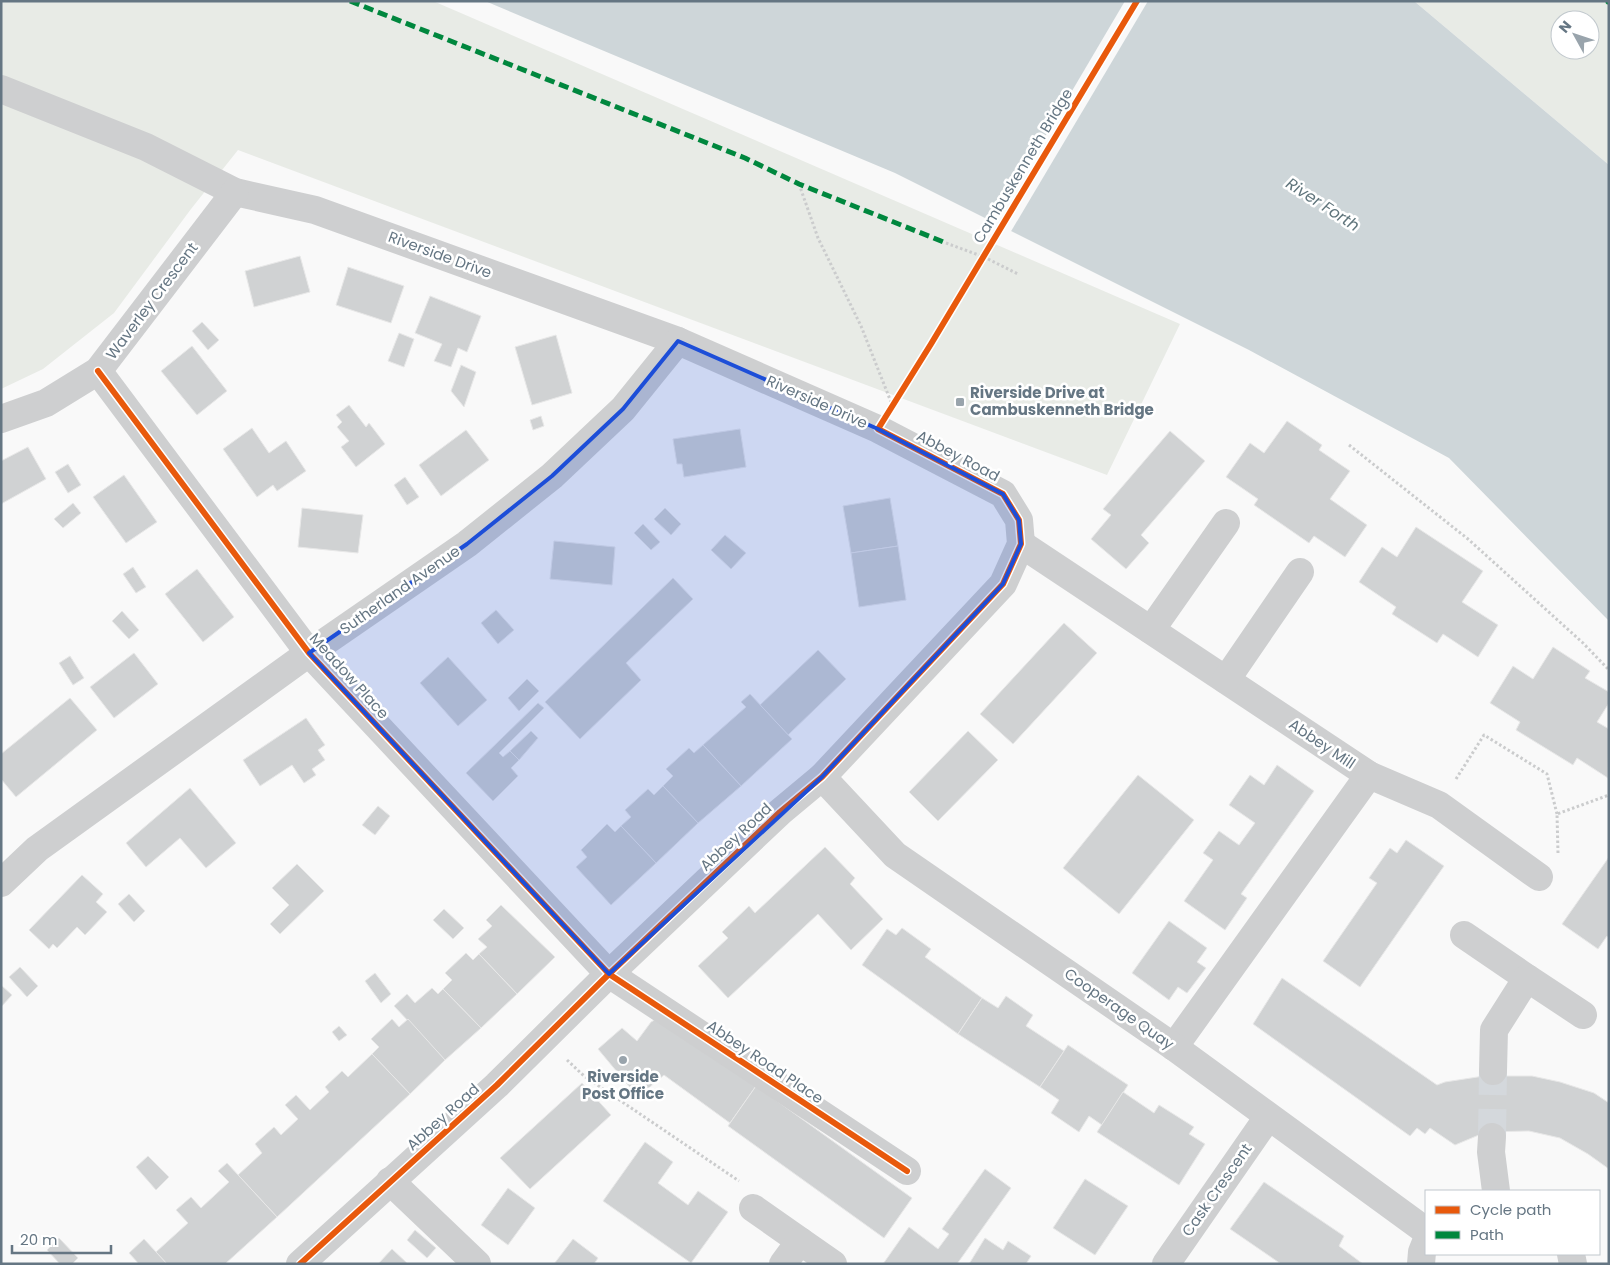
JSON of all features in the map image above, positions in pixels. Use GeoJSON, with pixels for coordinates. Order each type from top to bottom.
{"type":"FeatureCollection","features":[{"type":"Feature","properties":{"kind":"street","name":"Riverside Drive"},"geometry":{"type":"LineString","coordinates":[[1,89],[146,147],[235,192],[315,210],[678,341],[878,428]]}},
{"type":"Feature","properties":{"kind":"street","name":"Waverley Crescent"},"geometry":{"type":"LineString","coordinates":[[1,419],[46,403],[98,371],[235,192]]}},
{"type":"Feature","properties":{"kind":"street","name":"Sutherland Avenue"},"geometry":{"type":"LineString","coordinates":[[1,884],[37,849],[309,653],[468,544],[552,476],[623,409],[678,341]]}},
{"type":"Feature","properties":{"kind":"street","name":"Meadow Place"},"geometry":{"type":"LineString","coordinates":[[98,371],[309,653],[609,974]]}},
{"type":"Feature","properties":{"kind":"street","name":"Abbey Road"},"geometry":{"type":"LineString","coordinates":[[300,1264],[497,1085],[609,974],[780,812],[822,777],[1003,584],[1022,544],[1019,520],[1003,494],[878,428]]}},
{"type":"Feature","properties":{"kind":"street"},"geometry":{"type":"LineString","coordinates":[[1151,630],[1226,523]]}},
{"type":"Feature","properties":{"kind":"street","name":"Abbey Mill"},"geometry":{"type":"LineString","coordinates":[[1022,544],[1369,775],[1174,1047]]}},
{"type":"Feature","properties":{"kind":"street"},"geometry":{"type":"LineString","coordinates":[[1226,680],[1300,572]]}},
{"type":"Feature","properties":{"kind":"street"},"geometry":{"type":"LineString","coordinates":[[1369,775],[1439,805],[1540,877]]}},
{"type":"Feature","properties":{"kind":"street","name":"Cooperage Quay"},"geometry":{"type":"LineString","coordinates":[[822,777],[895,855],[1174,1047],[1425,1229]]}},
{"type":"Feature","properties":{"kind":"street"},"geometry":{"type":"LineString","coordinates":[[1464,935],[1583,1015]]}},
{"type":"Feature","properties":{"kind":"street","name":"Abbey Road Place"},"geometry":{"type":"LineString","coordinates":[[609,974],[908,1171]]}},
{"type":"Feature","properties":{"kind":"street"},"geometry":{"type":"LineString","coordinates":[[1493,1071],[1494,1030],[1527,978]]}},
{"type":"Feature","properties":{"kind":"street","name":"Cask Crescent"},"geometry":{"type":"LineString","coordinates":[[1169,1262],[1268,1117]]}},
{"type":"Feature","properties":{"kind":"street"},"geometry":{"type":"LineString","coordinates":[[1492,1137],[1491,1152],[1496,1190]]}},
{"type":"Feature","properties":{"kind":"street"},"geometry":{"type":"LineString","coordinates":[[390,1181],[469,1260]]}},
{"type":"Feature","properties":{"kind":"street"},"geometry":{"type":"LineString","coordinates":[[753,1208],[833,1264]]}},
{"type":"Feature","properties":{"kind":"street"},"geometry":{"type":"LineString","coordinates":[[783,1264],[800,1241]]}},
{"type":"Feature","properties":{"kind":"street"},"geometry":{"type":"LineString","coordinates":[[1421,1264],[1425,1244]]}},
{"type":"Feature","properties":{"kind":"path"},"geometry":{"type":"LineString","coordinates":[[799,184],[818,238],[861,326],[892,405]]}},
{"type":"Feature","properties":{"kind":"path"},"geometry":{"type":"LineString","coordinates":[[946,243],[984,257],[1018,274]]}},
{"type":"Feature","properties":{"kind":"path"},"geometry":{"type":"LineString","coordinates":[[1349,445],[1468,539],[1576,637],[1609,670]]}},
{"type":"Feature","properties":{"kind":"path"},"geometry":{"type":"LineString","coordinates":[[1439,805],[1484,735],[1547,774],[1557,814],[1558,856],[1540,877]]}},
{"type":"Feature","properties":{"kind":"path"},"geometry":{"type":"LineString","coordinates":[[1557,814],[1609,795]]}},
{"type":"Feature","properties":{"kind":"path"},"geometry":{"type":"LineString","coordinates":[[544,1038],[584,1076],[755,1192],[753,1208]]}},
{"type":"Feature","properties":{"kind":"highlighted area"},"geometry":{"type":"Polygon","coordinates":[[[678,341],[878,429],[1003,494],[1019,520],[1021,544],[1003,584],[822,777],[609,974],[309,653],[467,544],[552,476],[623,409],[678,341]]]}},
{"type":"Feature","properties":{"kind":"shaded area"},"geometry":{"type":"Polygon","coordinates":[[[1,1],[433,1],[1180,324],[1107,475],[238,150],[191,209],[114,313],[43,369],[1,389],[1,1]]]}},
{"type":"Feature","properties":{"kind":"shaded area"},"geometry":{"type":"Polygon","coordinates":[[[1414,1],[1609,1],[1609,165],[1414,1]]]}},
{"type":"Feature","properties":{"kind":"water","name":"River Forth"},"geometry":{"type":"Polygon","coordinates":[[[485,1],[1414,1],[1609,165],[1609,621],[1449,458],[1249,350],[895,173],[485,1]]]}},
{"type":"Feature","properties":{"kind":"pier"},"geometry":{"type":"Polygon","coordinates":[[[1125,1],[1148,1],[1010,233],[993,225],[1125,1]]]}},
{"type":"Feature","properties":{"kind":"building"},"geometry":{"type":"Polygon","coordinates":[[[300,256],[310,292],[254,307],[245,271],[300,256]]]}},
{"type":"Feature","properties":{"kind":"building"},"geometry":{"type":"Polygon","coordinates":[[[348,267],[404,286],[391,323],[336,305],[348,267]]]}},
{"type":"Feature","properties":{"kind":"building"},"geometry":{"type":"Polygon","coordinates":[[[430,296],[481,316],[467,352],[458,348],[451,367],[434,361],[442,344],[415,333],[430,296]]]}},
{"type":"Feature","properties":{"kind":"building"},"geometry":{"type":"Polygon","coordinates":[[[202,322],[219,340],[208,350],[192,331],[202,322]]]}},
{"type":"Feature","properties":{"kind":"building"},"geometry":{"type":"Polygon","coordinates":[[[399,333],[414,339],[404,367],[388,361],[399,333]]]}},
{"type":"Feature","properties":{"kind":"building"},"geometry":{"type":"Polygon","coordinates":[[[556,335],[572,393],[532,405],[515,347],[556,335]]]}},
{"type":"Feature","properties":{"kind":"building"},"geometry":{"type":"Polygon","coordinates":[[[192,346],[227,391],[197,415],[161,371],[192,346]]]}},
{"type":"Feature","properties":{"kind":"building"},"geometry":{"type":"Polygon","coordinates":[[[461,365],[476,372],[464,407],[451,391],[461,365]]]}},
{"type":"Feature","properties":{"kind":"building"},"geometry":{"type":"Polygon","coordinates":[[[349,405],[366,427],[369,423],[385,444],[356,467],[341,447],[349,441],[337,427],[342,422],[336,415],[349,405]]]}},
{"type":"Feature","properties":{"kind":"building"},"geometry":{"type":"Polygon","coordinates":[[[541,416],[544,426],[533,430],[530,420],[541,416]]]}},
{"type":"Feature","properties":{"kind":"building"},"geometry":{"type":"Polygon","coordinates":[[[1287,421],[1322,445],[1319,450],[1350,471],[1330,499],[1367,525],[1345,557],[1314,536],[1309,543],[1254,505],[1258,499],[1226,477],[1250,443],[1264,453],[1287,421]]]}},
{"type":"Feature","properties":{"kind":"building"},"geometry":{"type":"Polygon","coordinates":[[[252,428],[269,453],[286,441],[306,471],[277,491],[273,485],[257,497],[223,449],[252,428]]]}},
{"type":"Feature","properties":{"kind":"building"},"geometry":{"type":"Polygon","coordinates":[[[740,429],[746,467],[684,477],[682,464],[677,464],[673,439],[740,429]]]}},
{"type":"Feature","properties":{"kind":"building"},"geometry":{"type":"Polygon","coordinates":[[[466,430],[489,460],[441,496],[419,465],[466,430]]]}},
{"type":"Feature","properties":{"kind":"building"},"geometry":{"type":"Polygon","coordinates":[[[1170,431],[1205,461],[1141,535],[1149,543],[1126,569],[1091,539],[1111,515],[1103,509],[1170,431]]]}},
{"type":"Feature","properties":{"kind":"building"},"geometry":{"type":"Polygon","coordinates":[[[28,447],[46,479],[1,504],[1,461],[28,447]]]}},
{"type":"Feature","properties":{"kind":"building"},"geometry":{"type":"Polygon","coordinates":[[[68,464],[81,485],[68,493],[55,472],[68,464]]]}},
{"type":"Feature","properties":{"kind":"building"},"geometry":{"type":"Polygon","coordinates":[[[124,475],[157,522],[126,543],[93,497],[124,475]]]}},
{"type":"Feature","properties":{"kind":"building"},"geometry":{"type":"Polygon","coordinates":[[[405,477],[419,497],[407,505],[394,485],[405,477]]]}},
{"type":"Feature","properties":{"kind":"building"},"geometry":{"type":"Polygon","coordinates":[[[890,498],[898,546],[851,553],[843,506],[890,498]]]}},
{"type":"Feature","properties":{"kind":"building"},"geometry":{"type":"Polygon","coordinates":[[[73,503],[81,513],[63,528],[54,519],[73,503]]]}},
{"type":"Feature","properties":{"kind":"building"},"geometry":{"type":"Polygon","coordinates":[[[302,508],[363,515],[358,553],[298,547],[302,508]]]}},
{"type":"Feature","properties":{"kind":"building"},"geometry":{"type":"Polygon","coordinates":[[[665,508],[681,524],[671,535],[654,519],[665,508]]]}},
{"type":"Feature","properties":{"kind":"building"},"geometry":{"type":"Polygon","coordinates":[[[643,524],[660,542],[651,550],[634,533],[643,524]]]}},
{"type":"Feature","properties":{"kind":"building"},"geometry":{"type":"Polygon","coordinates":[[[1416,527],[1483,571],[1462,602],[1498,625],[1478,657],[1443,634],[1437,643],[1392,614],[1396,607],[1359,582],[1382,547],[1397,557],[1416,527]]]}},
{"type":"Feature","properties":{"kind":"building"},"geometry":{"type":"Polygon","coordinates":[[[725,535],[746,553],[731,569],[711,550],[725,535]]]}},
{"type":"Feature","properties":{"kind":"building"},"geometry":{"type":"Polygon","coordinates":[[[554,541],[615,547],[612,585],[550,579],[554,541]]]}},
{"type":"Feature","properties":{"kind":"building"},"geometry":{"type":"Polygon","coordinates":[[[898,546],[906,600],[859,607],[851,553],[898,546]]]}},
{"type":"Feature","properties":{"kind":"building"},"geometry":{"type":"Polygon","coordinates":[[[133,567],[146,587],[136,593],[123,574],[133,567]]]}},
{"type":"Feature","properties":{"kind":"building"},"geometry":{"type":"Polygon","coordinates":[[[197,569],[234,617],[203,642],[165,594],[197,569]]]}},
{"type":"Feature","properties":{"kind":"building"},"geometry":{"type":"Polygon","coordinates":[[[673,578],[693,599],[626,663],[641,680],[580,739],[545,702],[673,578]]]}},
{"type":"Feature","properties":{"kind":"building"},"geometry":{"type":"Polygon","coordinates":[[[496,610],[514,630],[498,644],[481,623],[496,610]]]}},
{"type":"Feature","properties":{"kind":"building"},"geometry":{"type":"Polygon","coordinates":[[[122,611],[139,630],[129,639],[112,621],[122,611]]]}},
{"type":"Feature","properties":{"kind":"building"},"geometry":{"type":"Polygon","coordinates":[[[1064,623],[1097,653],[1013,744],[980,714],[1064,623]]]}},
{"type":"Feature","properties":{"kind":"building"},"geometry":{"type":"Polygon","coordinates":[[[1553,647],[1590,671],[1585,678],[1609,692],[1609,703],[1597,722],[1609,729],[1608,778],[1577,758],[1573,765],[1516,730],[1520,722],[1490,703],[1513,666],[1533,679],[1553,647]]]}},
{"type":"Feature","properties":{"kind":"building"},"geometry":{"type":"Polygon","coordinates":[[[818,650],[846,679],[788,735],[760,705],[818,650]]]}},
{"type":"Feature","properties":{"kind":"building"},"geometry":{"type":"Polygon","coordinates":[[[134,653],[158,684],[114,718],[90,687],[134,653]]]}},
{"type":"Feature","properties":{"kind":"building"},"geometry":{"type":"Polygon","coordinates":[[[70,656],[84,678],[73,685],[59,663],[70,656]]]}},
{"type":"Feature","properties":{"kind":"building"},"geometry":{"type":"Polygon","coordinates":[[[448,657],[487,700],[458,726],[420,683],[448,657]]]}},
{"type":"Feature","properties":{"kind":"building"},"geometry":{"type":"Polygon","coordinates":[[[527,679],[539,691],[519,711],[508,698],[527,679]]]}},
{"type":"Feature","properties":{"kind":"building"},"geometry":{"type":"Polygon","coordinates":[[[750,694],[792,739],[741,786],[703,745],[746,707],[741,702],[750,694]]]}},
{"type":"Feature","properties":{"kind":"building"},"geometry":{"type":"Polygon","coordinates":[[[70,698],[97,730],[16,797],[1,779],[1,754],[70,698]]]}},
{"type":"Feature","properties":{"kind":"building"},"geometry":{"type":"Polygon","coordinates":[[[538,703],[544,708],[499,753],[503,757],[510,751],[519,760],[511,768],[518,776],[493,801],[466,773],[538,703]]]}},
{"type":"Feature","properties":{"kind":"building"},"geometry":{"type":"Polygon","coordinates":[[[306,718],[325,745],[318,750],[325,760],[312,769],[316,775],[304,783],[292,765],[260,786],[243,760],[306,718]]]}},
{"type":"Feature","properties":{"kind":"building"},"geometry":{"type":"Polygon","coordinates":[[[531,731],[538,738],[519,760],[510,751],[531,731]]]}},
{"type":"Feature","properties":{"kind":"building"},"geometry":{"type":"Polygon","coordinates":[[[968,731],[998,760],[938,821],[909,792],[968,731]]]}},
{"type":"Feature","properties":{"kind":"building"},"geometry":{"type":"Polygon","coordinates":[[[703,745],[741,786],[698,823],[663,786],[673,776],[666,769],[689,748],[694,753],[703,745]]]}},
{"type":"Feature","properties":{"kind":"building"},"geometry":{"type":"Polygon","coordinates":[[[1277,765],[1314,791],[1241,894],[1247,898],[1225,930],[1184,901],[1213,860],[1203,853],[1219,831],[1239,845],[1255,823],[1229,805],[1250,775],[1264,785],[1277,765]]]}},
{"type":"Feature","properties":{"kind":"building"},"geometry":{"type":"Polygon","coordinates":[[[1138,775],[1194,820],[1119,914],[1063,868],[1138,775]]]}},
{"type":"Feature","properties":{"kind":"building"},"geometry":{"type":"Polygon","coordinates":[[[663,786],[698,823],[656,863],[621,826],[631,817],[625,810],[648,789],[654,795],[663,786]]]}},
{"type":"Feature","properties":{"kind":"building"},"geometry":{"type":"Polygon","coordinates":[[[190,788],[236,843],[206,868],[180,838],[146,867],[126,843],[190,788]]]}},
{"type":"Feature","properties":{"kind":"building"},"geometry":{"type":"Polygon","coordinates":[[[378,806],[390,816],[375,835],[362,825],[378,806]]]}},
{"type":"Feature","properties":{"kind":"building"},"geometry":{"type":"Polygon","coordinates":[[[607,824],[615,832],[621,826],[656,863],[611,905],[576,867],[587,857],[581,850],[607,824]]]}},
{"type":"Feature","properties":{"kind":"building"},"geometry":{"type":"Polygon","coordinates":[[[1406,840],[1444,866],[1360,987],[1323,961],[1377,883],[1369,878],[1390,848],[1397,853],[1406,840]]]}},
{"type":"Feature","properties":{"kind":"building"},"geometry":{"type":"Polygon","coordinates":[[[825,847],[855,878],[850,884],[883,919],[851,950],[818,914],[728,998],[698,966],[728,938],[722,932],[749,906],[755,913],[825,847]]]}},
{"type":"Feature","properties":{"kind":"building"},"geometry":{"type":"Polygon","coordinates":[[[1609,857],[1609,937],[1607,936],[1598,949],[1562,924],[1609,857]]]}},
{"type":"Feature","properties":{"kind":"building"},"geometry":{"type":"Polygon","coordinates":[[[297,864],[324,891],[280,934],[270,924],[289,905],[272,888],[297,864]]]}},
{"type":"Feature","properties":{"kind":"building"},"geometry":{"type":"Polygon","coordinates":[[[82,875],[103,894],[96,902],[107,912],[85,935],[77,927],[57,948],[53,944],[49,949],[29,930],[82,875]]]}},
{"type":"Feature","properties":{"kind":"building"},"geometry":{"type":"Polygon","coordinates":[[[129,894],[145,911],[134,922],[118,904],[129,894]]]}},
{"type":"Feature","properties":{"kind":"building"},"geometry":{"type":"Polygon","coordinates":[[[501,905],[555,957],[517,994],[479,954],[487,947],[478,939],[492,926],[486,920],[501,905]]]}},
{"type":"Feature","properties":{"kind":"building"},"geometry":{"type":"Polygon","coordinates":[[[444,909],[464,928],[453,939],[433,920],[444,909]]]}},
{"type":"Feature","properties":{"kind":"building"},"geometry":{"type":"Polygon","coordinates":[[[1169,921],[1207,948],[1197,962],[1206,968],[1187,993],[1178,987],[1169,1000],[1132,973],[1169,921]]]}},
{"type":"Feature","properties":{"kind":"building"},"geometry":{"type":"Polygon","coordinates":[[[902,928],[931,949],[925,957],[982,998],[958,1034],[862,965],[887,929],[896,935],[902,928]]]}},
{"type":"Feature","properties":{"kind":"building"},"geometry":{"type":"Polygon","coordinates":[[[466,953],[473,960],[479,954],[517,994],[481,1028],[443,989],[452,980],[445,973],[466,953]]]}},
{"type":"Feature","properties":{"kind":"building"},"geometry":{"type":"Polygon","coordinates":[[[20,967],[38,986],[27,997],[9,977],[20,967]]]}},
{"type":"Feature","properties":{"kind":"building"},"geometry":{"type":"Polygon","coordinates":[[[375,973],[391,994],[381,1003],[365,981],[375,973]]]}},
{"type":"Feature","properties":{"kind":"building"},"geometry":{"type":"Polygon","coordinates":[[[1282,978],[1437,1085],[1484,1076],[1532,1076],[1560,1082],[1594,1093],[1609,1103],[1609,1169],[1560,1138],[1529,1131],[1486,1132],[1455,1145],[1430,1128],[1425,1134],[1417,1128],[1410,1136],[1253,1024],[1282,978]]]}},
{"type":"Feature","properties":{"kind":"building"},"geometry":{"type":"Polygon","coordinates":[[[1,985],[12,995],[1,1007],[1,985]]]}},
{"type":"Feature","properties":{"kind":"building"},"geometry":{"type":"Polygon","coordinates":[[[432,988],[438,994],[443,989],[481,1028],[445,1060],[394,1006],[407,994],[415,1003],[432,988]]]}},
{"type":"Feature","properties":{"kind":"building"},"geometry":{"type":"Polygon","coordinates":[[[1006,996],[1033,1015],[1026,1026],[1064,1051],[1040,1087],[958,1034],[982,998],[998,1008],[1006,996]]]}},
{"type":"Feature","properties":{"kind":"building"},"geometry":{"type":"Polygon","coordinates":[[[658,1018],[756,1086],[730,1123],[664,1075],[638,1097],[598,1049],[622,1028],[637,1041],[651,1022],[658,1018]]]}},
{"type":"Feature","properties":{"kind":"building"},"geometry":{"type":"Polygon","coordinates":[[[392,1019],[399,1027],[408,1019],[445,1060],[410,1094],[372,1054],[379,1047],[371,1039],[392,1019]]]}},
{"type":"Feature","properties":{"kind":"building"},"geometry":{"type":"Polygon","coordinates":[[[339,1026],[347,1035],[339,1041],[332,1032],[339,1026]]]}},
{"type":"Feature","properties":{"kind":"building"},"geometry":{"type":"Polygon","coordinates":[[[1068,1045],[1128,1085],[1102,1125],[1089,1116],[1079,1132],[1051,1113],[1059,1100],[1040,1087],[1068,1045]]]}},
{"type":"Feature","properties":{"kind":"building"},"geometry":{"type":"Polygon","coordinates":[[[372,1054],[410,1094],[277,1217],[238,1175],[262,1153],[255,1144],[274,1127],[281,1135],[298,1119],[285,1105],[296,1095],[310,1110],[329,1092],[325,1087],[342,1071],[348,1077],[372,1054]]]}},
{"type":"Feature","properties":{"kind":"building"},"geometry":{"type":"Polygon","coordinates":[[[582,1083],[611,1115],[530,1189],[500,1158],[582,1083]]]}},
{"type":"Feature","properties":{"kind":"building"},"geometry":{"type":"Polygon","coordinates":[[[756,1086],[912,1198],[884,1238],[728,1126],[756,1086]]]}},
{"type":"Feature","properties":{"kind":"building"},"geometry":{"type":"Polygon","coordinates":[[[1123,1092],[1154,1113],[1159,1105],[1194,1127],[1189,1134],[1205,1144],[1179,1185],[1097,1132],[1123,1092]]]}},
{"type":"Feature","properties":{"kind":"building"},"geometry":{"type":"Polygon","coordinates":[[[645,1142],[673,1162],[658,1183],[688,1205],[698,1191],[728,1212],[691,1263],[603,1201],[645,1142]]]}},
{"type":"Feature","properties":{"kind":"building"},"geometry":{"type":"Polygon","coordinates":[[[148,1156],[169,1177],[156,1190],[136,1167],[148,1156]]]}},
{"type":"Feature","properties":{"kind":"building"},"geometry":{"type":"Polygon","coordinates":[[[227,1163],[277,1217],[225,1264],[167,1264],[156,1252],[188,1223],[176,1210],[191,1197],[201,1208],[229,1182],[218,1171],[227,1163]]]}},
{"type":"Feature","properties":{"kind":"building"},"geometry":{"type":"Polygon","coordinates":[[[985,1169],[1011,1188],[957,1264],[883,1264],[909,1227],[938,1249],[949,1234],[942,1229],[985,1169]]]}},
{"type":"Feature","properties":{"kind":"building"},"geometry":{"type":"Polygon","coordinates":[[[1085,1179],[1128,1206],[1095,1255],[1053,1228],[1085,1179]]]}},
{"type":"Feature","properties":{"kind":"building"},"geometry":{"type":"Polygon","coordinates":[[[1264,1182],[1344,1236],[1339,1246],[1363,1264],[1281,1264],[1230,1229],[1264,1182]]]}},
{"type":"Feature","properties":{"kind":"building"},"geometry":{"type":"Polygon","coordinates":[[[508,1188],[535,1208],[508,1245],[481,1225],[508,1188]]]}},
{"type":"Feature","properties":{"kind":"building"},"geometry":{"type":"Polygon","coordinates":[[[415,1230],[436,1248],[427,1258],[407,1240],[415,1230]]]}},
{"type":"Feature","properties":{"kind":"building"},"geometry":{"type":"Polygon","coordinates":[[[59,1238],[78,1258],[72,1264],[60,1264],[47,1250],[59,1238]]]}},
{"type":"Feature","properties":{"kind":"building"},"geometry":{"type":"Polygon","coordinates":[[[985,1238],[1003,1250],[1008,1241],[1031,1256],[1026,1264],[969,1264],[985,1238]]]}},
{"type":"Feature","properties":{"kind":"building"},"geometry":{"type":"Polygon","coordinates":[[[144,1239],[167,1264],[139,1264],[129,1253],[144,1239]]]}},
{"type":"Feature","properties":{"kind":"building"},"geometry":{"type":"Polygon","coordinates":[[[573,1239],[598,1258],[594,1264],[554,1264],[573,1239]]]}},
{"type":"Feature","properties":{"kind":"building"},"geometry":{"type":"Polygon","coordinates":[[[392,1249],[408,1264],[378,1264],[392,1249]]]}},
{"type":"Feature","properties":{"kind":"tunnel"},"geometry":{"type":"LineString","coordinates":[[1492,1137],[1493,1071]]}},
{"type":"Feature","properties":{"kind":"marked path"},"geometry":{"type":"LineString","coordinates":[[350,1],[745,158],[799,184],[946,243]]}},
{"type":"Feature","properties":{"kind":"cycle path","name":"Cambuskenneth Bridge"},"geometry":{"type":"LineString","coordinates":[[300,1264],[497,1085],[609,974],[780,812],[822,777],[1003,584],[1021,544],[1019,520],[1003,494],[878,429],[1137,1]]}},
{"type":"Feature","properties":{"kind":"cycle path"},"geometry":{"type":"LineString","coordinates":[[98,371],[309,653],[609,974],[907,1171]]}},
{"type":"Feature","properties":{"kind":"place","name":"Riverside Drive at Cambuskenneth Bridge"},"geometry":{"type":"Point","coordinates":[960,402]}},
{"type":"Feature","properties":{"kind":"place","name":"Riverside Post Office"},"geometry":{"type":"Point","coordinates":[623,1060]}}]}
